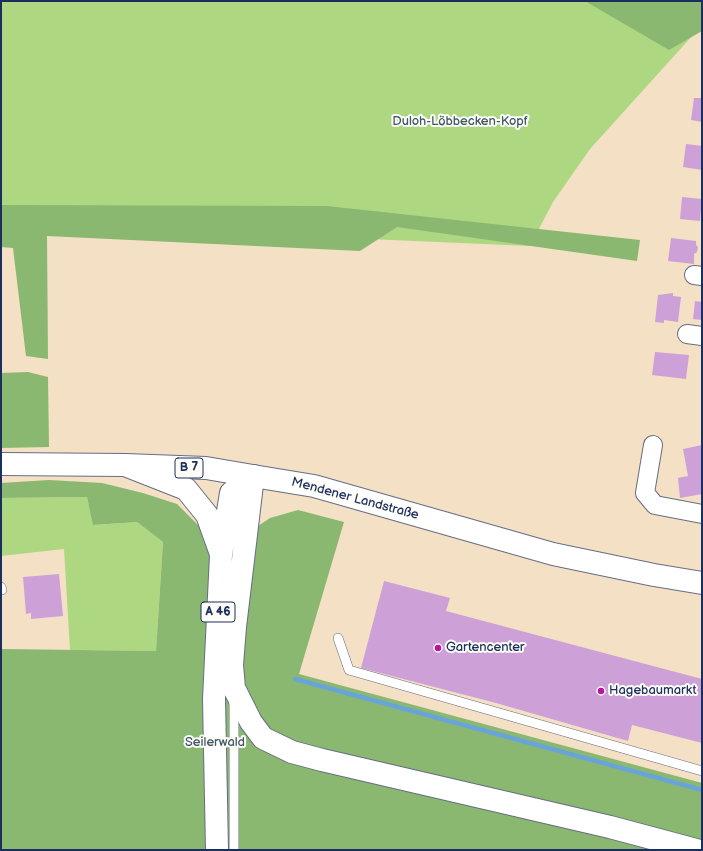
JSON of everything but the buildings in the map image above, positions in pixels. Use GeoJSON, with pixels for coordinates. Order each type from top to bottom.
{"type":"FeatureCollection","features":[{"type":"Feature","properties":{"kind":"main road","name":"Mendener Landstraße"},"geometry":{"type":"LineString","coordinates":[[1,464],[125,465],[206,468],[314,486],[553,554],[654,575],[702,583]]}},
{"type":"Feature","properties":{"kind":"main road","name":"A 46"},"geometry":{"type":"LineString","coordinates":[[125,465],[186,489],[207,515],[221,555]]}},
{"type":"Feature","properties":{"kind":"main road","name":"A 46"},"geometry":{"type":"LineString","coordinates":[[217,850],[224,762],[214,699],[221,555],[232,493],[253,476]]}},
{"type":"Feature","properties":{"kind":"main road","name":"A 46"},"geometry":{"type":"LineString","coordinates":[[253,476],[234,627],[232,665],[234,688],[251,722],[263,738],[292,752],[322,760],[610,827],[696,850]]}},
{"type":"Feature","properties":{"kind":"street"},"geometry":{"type":"LineString","coordinates":[[653,446],[645,493],[654,505],[702,514]]}},
{"type":"Feature","properties":{"kind":"lane"},"geometry":{"type":"LineString","coordinates":[[338,638],[349,670],[702,771]]}},
{"type":"Feature","properties":{"kind":"lane"},"geometry":{"type":"LineString","coordinates":[[234,688],[224,762],[234,850]]}},
{"type":"Feature","properties":{"kind":"green space","name":"Duloh-Löbbecken-Kopf"},"geometry":{"type":"Polygon","coordinates":[[[1,1],[702,1],[693,35],[590,149],[553,202],[530,246],[345,238],[1,231],[1,1]]]}},
{"type":"Feature","properties":{"kind":"green space"},"geometry":{"type":"Polygon","coordinates":[[[585,1],[702,1],[702,31],[669,50],[585,1]]]}},
{"type":"Feature","properties":{"kind":"green space"},"geometry":{"type":"Polygon","coordinates":[[[1,205],[327,206],[640,240],[637,261],[397,227],[360,251],[47,236],[48,359],[26,356],[13,248],[1,247],[1,205]]]}},
{"type":"Feature","properties":{"kind":"green space"},"geometry":{"type":"Polygon","coordinates":[[[28,372],[48,377],[49,447],[1,448],[1,373],[28,372]]]}},
{"type":"Feature","properties":{"kind":"green space","name":"Seilerwald"},"geometry":{"type":"Polygon","coordinates":[[[49,480],[102,483],[143,493],[177,504],[202,529],[210,558],[270,518],[298,510],[344,522],[299,674],[702,783],[702,850],[4,850],[1,848],[1,649],[156,651],[163,542],[137,522],[93,525],[87,497],[1,498],[1,483],[49,480]]]}},
{"type":"Feature","properties":{"kind":"green space"},"geometry":{"type":"Polygon","coordinates":[[[87,497],[94,525],[137,522],[163,542],[156,651],[70,650],[64,549],[1,556],[1,498],[87,497]]]}},
{"type":"Feature","properties":{"kind":"waterway"},"geometry":{"type":"LineString","coordinates":[[295,679],[702,790]]}},
{"type":"Feature","properties":{"kind":"place","name":"Gartencenter"},"geometry":{"type":"Point","coordinates":[438,648]}},
{"type":"Feature","properties":{"kind":"place","name":"Hagebaumarkt"},"geometry":{"type":"Point","coordinates":[601,691]}}]}
